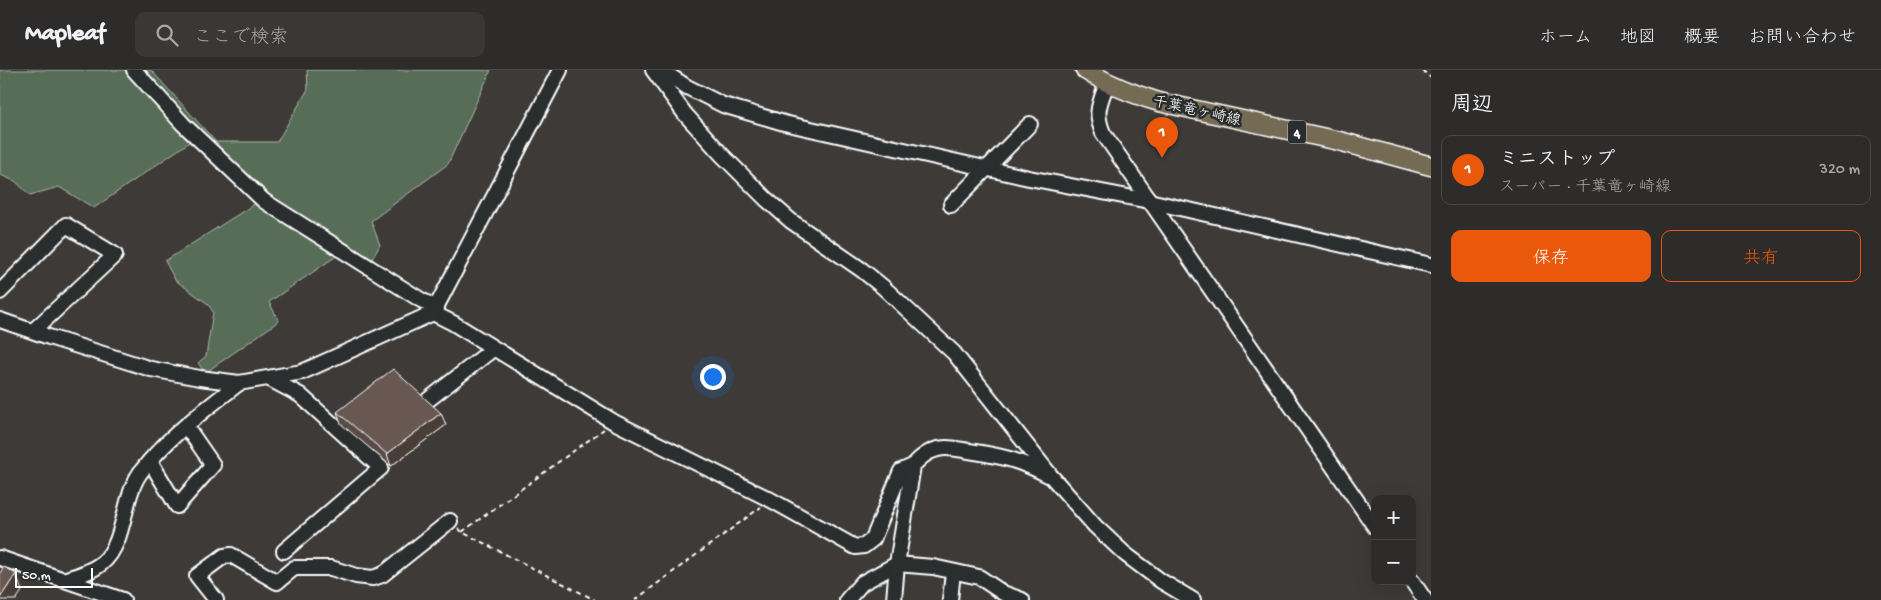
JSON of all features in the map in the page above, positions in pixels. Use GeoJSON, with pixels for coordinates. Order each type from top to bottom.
{"type":"FeatureCollection","features":[{"type":"Feature","properties":{"kind":"main road","name":"千葉竜ヶ崎線"},"geometry":{"type":"LineString","coordinates":[[1085,70],[1131,94],[1159,102],[1339,141],[1431,166]]}},
{"type":"Feature","properties":{"kind":"street"},"geometry":{"type":"LineString","coordinates":[[134,70],[183,124],[264,201],[421,300],[493,349],[614,422],[771,500],[855,547],[864,546],[873,539],[901,471],[913,466],[921,456],[933,451],[945,448],[995,454],[1012,459],[1051,476]]}},
{"type":"Feature","properties":{"kind":"street"},"geometry":{"type":"LineString","coordinates":[[0,320],[152,368],[200,378],[239,383],[302,372],[435,310],[560,70]]}},
{"type":"Feature","properties":{"kind":"street"},"geometry":{"type":"LineString","coordinates":[[653,70],[685,114],[766,199],[791,221],[862,270],[883,287],[954,353],[1051,476],[1095,526],[1125,554],[1161,581],[1193,600]]}},
{"type":"Feature","properties":{"kind":"street"},"geometry":{"type":"LineString","coordinates":[[661,70],[687,87],[723,105],[794,125],[986,169],[1149,200],[1431,264]]}},
{"type":"Feature","properties":{"kind":"street"},"geometry":{"type":"LineString","coordinates":[[1107,83],[1097,112],[1103,133],[1371,521]]}},
{"type":"Feature","properties":{"kind":"street"},"geometry":{"type":"LineString","coordinates":[[950,205],[1030,124]]}},
{"type":"Feature","properties":{"kind":"street"},"geometry":{"type":"LineString","coordinates":[[0,292],[66,225],[115,255],[33,331]]}},
{"type":"Feature","properties":{"kind":"street"},"geometry":{"type":"LineString","coordinates":[[428,400],[493,349]]}},
{"type":"Feature","properties":{"kind":"street"},"geometry":{"type":"LineString","coordinates":[[268,378],[300,395],[381,468],[284,551]]}},
{"type":"Feature","properties":{"kind":"street"},"geometry":{"type":"LineString","coordinates":[[63,580],[90,570],[102,563],[116,542],[135,481],[150,461],[186,426],[239,383]]}},
{"type":"Feature","properties":{"kind":"street"},"geometry":{"type":"LineString","coordinates":[[150,461],[178,506],[213,465],[186,426]]}},
{"type":"Feature","properties":{"kind":"street"},"geometry":{"type":"LineString","coordinates":[[894,600],[897,564],[913,466]]}},
{"type":"Feature","properties":{"kind":"street"},"geometry":{"type":"LineString","coordinates":[[216,600],[197,576],[224,556],[231,555],[277,582],[294,568],[331,568],[356,576],[372,578],[382,575],[450,521]]}},
{"type":"Feature","properties":{"kind":"street"},"geometry":{"type":"LineString","coordinates":[[4,576],[6,561],[63,580],[87,594],[123,600]]}},
{"type":"Feature","properties":{"kind":"street"},"geometry":{"type":"LineString","coordinates":[[848,600],[862,583],[897,564],[933,567],[979,577],[1003,596],[1022,600]]}},
{"type":"Feature","properties":{"kind":"street"},"geometry":{"type":"LineString","coordinates":[[950,600],[953,572]]}},
{"type":"Feature","properties":{"kind":"street"},"geometry":{"type":"LineString","coordinates":[[1415,585],[1425,600]]}},
{"type":"Feature","properties":{"kind":"path"},"geometry":{"type":"LineString","coordinates":[[1422,70],[1431,78]]}},
{"type":"Feature","properties":{"kind":"path"},"geometry":{"type":"LineString","coordinates":[[462,532],[614,422]]}},
{"type":"Feature","properties":{"kind":"path"},"geometry":{"type":"LineString","coordinates":[[635,600],[771,500]]}},
{"type":"Feature","properties":{"kind":"path"},"geometry":{"type":"LineString","coordinates":[[450,521],[462,532],[595,600]]}},
{"type":"Feature","properties":{"kind":"green space"},"geometry":{"type":"Polygon","coordinates":[[[0,70],[151,70],[216,142],[277,142],[308,89],[307,70],[491,70],[448,164],[371,221],[380,245],[371,261],[341,253],[269,302],[279,321],[205,373],[198,363],[206,356],[213,312],[208,304],[175,280],[165,261],[259,201],[194,139],[94,208],[59,187],[30,195],[15,181],[0,175],[0,70]]]}},
{"type":"Feature","properties":{"kind":"building"},"geometry":{"type":"Polygon","coordinates":[[[393,369],[441,413],[387,454],[337,412],[393,369]]]}},
{"type":"Feature","properties":{"kind":"building"},"geometry":{"type":"Polygon","coordinates":[[[4,567],[16,574],[0,598],[0,573],[4,567]]]}},
{"type":"Feature","properties":{"kind":"place","name":"ミニストップ"},"geometry":{"type":"Point","coordinates":[1162,158]}}]}
